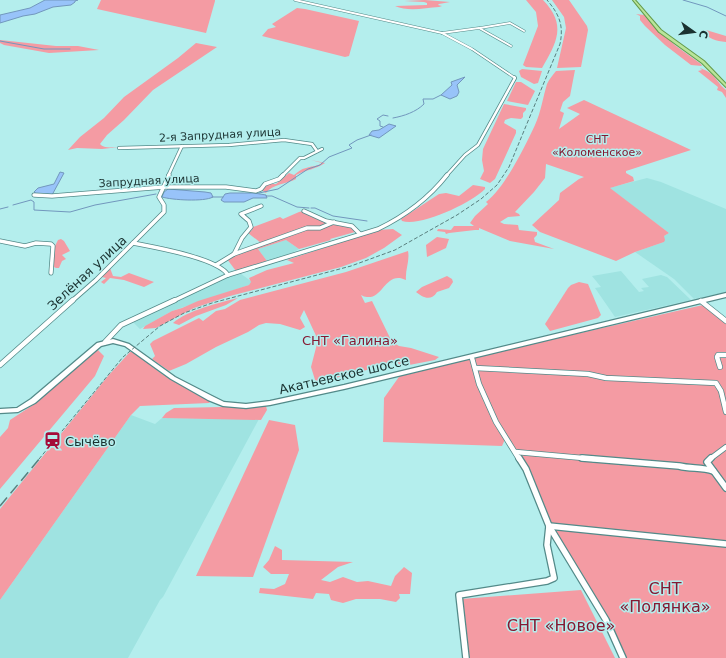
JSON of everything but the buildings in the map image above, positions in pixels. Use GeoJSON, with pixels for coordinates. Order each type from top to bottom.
{"type":"FeatureCollection","features":[{"type":"Feature","properties":{"kind":"main road"},"geometry":{"type":"LineString","coordinates":[[634,0],[660,31],[706,65],[726,86]]}},
{"type":"Feature","properties":{"kind":"main road","name":"Акатьевское шоссе"},"geometry":{"type":"LineString","coordinates":[[105,342],[113,341],[127,345],[173,378],[223,404],[246,406],[270,403],[349,385],[654,314],[726,295]]}},
{"type":"Feature","properties":{"kind":"main road"},"geometry":{"type":"LineString","coordinates":[[0,411],[12,411],[23,408],[54,385],[99,344],[105,342]]}},
{"type":"Feature","properties":{"kind":"street"},"geometry":{"type":"LineString","coordinates":[[105,342],[121,325],[228,275],[384,226],[434,192],[465,154],[478,145],[515,78],[472,49],[442,33],[295,0]]}},
{"type":"Feature","properties":{"kind":"street"},"geometry":{"type":"LineString","coordinates":[[442,33],[449,30],[479,28],[510,23],[524,31]]}},
{"type":"Feature","properties":{"kind":"street"},"geometry":{"type":"LineString","coordinates":[[479,28],[511,46]]}},
{"type":"Feature","properties":{"kind":"street","name":"2-я Запрудная улица"},"geometry":{"type":"LineString","coordinates":[[120,148],[229,145],[284,140],[312,144],[317,151]]}},
{"type":"Feature","properties":{"kind":"street"},"geometry":{"type":"LineString","coordinates":[[164,187],[182,147]]}},
{"type":"Feature","properties":{"kind":"street","name":"Запрудная улица"},"geometry":{"type":"LineString","coordinates":[[34,195],[52,196],[164,187],[226,187],[256,191],[261,189],[265,184],[279,179],[300,158],[304,158],[322,149]]}},
{"type":"Feature","properties":{"kind":"street","name":"Зелёная улица"},"geometry":{"type":"LineString","coordinates":[[0,365],[96,280],[164,212],[164,205],[159,197],[164,187]]}},
{"type":"Feature","properties":{"kind":"street"},"geometry":{"type":"LineString","coordinates":[[234,254],[242,238],[251,227],[250,221],[241,214],[261,206]]}},
{"type":"Feature","properties":{"kind":"street"},"geometry":{"type":"LineString","coordinates":[[304,211],[317,215],[320,218],[352,226],[360,234]]}},
{"type":"Feature","properties":{"kind":"street"},"geometry":{"type":"LineString","coordinates":[[216,265],[234,254],[307,228],[320,228],[334,222]]}},
{"type":"Feature","properties":{"kind":"street"},"geometry":{"type":"LineString","coordinates":[[0,241],[25,246],[51,244],[53,246],[51,273]]}},
{"type":"Feature","properties":{"kind":"street"},"geometry":{"type":"LineString","coordinates":[[133,243],[176,252],[216,265],[225,270],[228,275]]}},
{"type":"Feature","properties":{"kind":"street"},"geometry":{"type":"LineString","coordinates":[[701,301],[726,321]]}},
{"type":"Feature","properties":{"kind":"street"},"geometry":{"type":"LineString","coordinates":[[720,367],[717,357],[718,355],[726,355]]}},
{"type":"Feature","properties":{"kind":"street"},"geometry":{"type":"LineString","coordinates":[[472,358],[479,384],[496,422],[526,469],[549,526],[578,570],[606,620],[623,658]]}},
{"type":"Feature","properties":{"kind":"street"},"geometry":{"type":"LineString","coordinates":[[475,368],[588,374],[606,378],[716,383],[721,391],[726,412]]}},
{"type":"Feature","properties":{"kind":"street"},"geometry":{"type":"LineString","coordinates":[[726,447],[713,455],[707,462],[726,488]]}},
{"type":"Feature","properties":{"kind":"street"},"geometry":{"type":"LineString","coordinates":[[516,452],[672,465],[692,470],[705,468],[713,471]]}},
{"type":"Feature","properties":{"kind":"street"},"geometry":{"type":"LineString","coordinates":[[549,526],[726,544]]}},
{"type":"Feature","properties":{"kind":"street"},"geometry":{"type":"LineString","coordinates":[[466,658],[459,595],[546,581],[554,578],[548,554],[549,526]]}},
{"type":"Feature","properties":{"kind":"shaded area"},"geometry":{"type":"Polygon","coordinates":[[[45,0],[78,0],[71,5],[53,7],[35,14],[0,23],[0,15],[30,8],[45,0]]]}},
{"type":"Feature","properties":{"kind":"shaded area"},"geometry":{"type":"Polygon","coordinates":[[[465,77],[457,85],[459,92],[457,96],[450,99],[441,95],[452,85],[451,82],[465,77]]]}},
{"type":"Feature","properties":{"kind":"shaded area"},"geometry":{"type":"Polygon","coordinates":[[[389,124],[396,126],[379,138],[369,135],[372,131],[379,130],[389,124]]]}},
{"type":"Feature","properties":{"kind":"shaded area"},"geometry":{"type":"Polygon","coordinates":[[[60,172],[64,173],[52,195],[38,195],[34,192],[38,188],[54,184],[60,172]]]}},
{"type":"Feature","properties":{"kind":"shaded area"},"geometry":{"type":"Polygon","coordinates":[[[647,178],[661,182],[726,209],[726,292],[694,299],[674,279],[635,252],[664,242],[664,236],[669,233],[609,188],[647,178]]]}},
{"type":"Feature","properties":{"kind":"shaded area"},"geometry":{"type":"Polygon","coordinates":[[[168,189],[211,193],[213,197],[203,200],[188,200],[162,197],[164,192],[168,189]]]}},
{"type":"Feature","properties":{"kind":"shaded area"},"geometry":{"type":"Polygon","coordinates":[[[254,193],[266,195],[267,198],[253,198],[244,202],[224,202],[221,200],[225,194],[254,193]]]}},
{"type":"Feature","properties":{"kind":"shaded area"},"geometry":{"type":"Polygon","coordinates":[[[286,240],[299,249],[292,253],[267,261],[258,249],[286,240]]]}},
{"type":"Feature","properties":{"kind":"shaded area"},"geometry":{"type":"Polygon","coordinates":[[[621,271],[639,292],[644,291],[641,288],[649,287],[642,279],[661,275],[667,277],[691,300],[615,317],[595,288],[601,287],[592,276],[621,271]]]}},
{"type":"Feature","properties":{"kind":"shaded area"},"geometry":{"type":"Polygon","coordinates":[[[240,273],[252,282],[249,285],[172,311],[140,329],[133,322],[227,277],[240,273]]]}},
{"type":"Feature","properties":{"kind":"shaded area"},"geometry":{"type":"Polygon","coordinates":[[[131,415],[155,424],[162,418],[259,419],[163,597],[128,658],[0,658],[0,600],[131,415]]]}},
{"type":"Feature","properties":{"kind":"green space"},"geometry":{"type":"Polygon","coordinates":[[[101,0],[215,1],[206,33],[97,9],[101,0]]]}},
{"type":"Feature","properties":{"kind":"green space"},"geometry":{"type":"Polygon","coordinates":[[[425,0],[450,2],[439,4],[438,5],[442,6],[439,7],[417,9],[405,9],[395,6],[427,5],[427,3],[424,2],[404,1],[425,0]]]}},
{"type":"Feature","properties":{"kind":"green space"},"geometry":{"type":"Polygon","coordinates":[[[526,0],[543,0],[555,18],[557,26],[555,42],[542,68],[526,67],[523,65],[538,26],[536,12],[526,0]]]}},
{"type":"Feature","properties":{"kind":"green space"},"geometry":{"type":"Polygon","coordinates":[[[552,0],[569,0],[587,26],[588,30],[581,67],[557,68],[566,28],[564,17],[552,0]]]}},
{"type":"Feature","properties":{"kind":"green space"},"geometry":{"type":"Polygon","coordinates":[[[297,8],[359,21],[349,56],[345,57],[262,36],[268,29],[276,27],[272,24],[297,8]]]}},
{"type":"Feature","properties":{"kind":"green space"},"geometry":{"type":"Polygon","coordinates":[[[636,14],[644,15],[654,27],[702,66],[691,65],[665,45],[645,26],[640,20],[640,16],[636,14]]]}},
{"type":"Feature","properties":{"kind":"green space"},"geometry":{"type":"Polygon","coordinates":[[[706,30],[726,36],[726,42],[710,38],[703,32],[706,30]]]}},
{"type":"Feature","properties":{"kind":"green space"},"geometry":{"type":"Polygon","coordinates":[[[0,40],[56,46],[78,46],[99,50],[49,53],[4,45],[0,43],[0,40]]]}},
{"type":"Feature","properties":{"kind":"green space"},"geometry":{"type":"Polygon","coordinates":[[[196,43],[217,47],[153,90],[107,135],[100,144],[106,147],[119,147],[102,149],[77,148],[68,150],[80,137],[104,118],[124,97],[178,58],[196,43]]]}},
{"type":"Feature","properties":{"kind":"green space"},"geometry":{"type":"Polygon","coordinates":[[[700,68],[713,75],[726,90],[726,98],[722,92],[717,90],[718,87],[698,71],[702,70],[700,68]]]}},
{"type":"Feature","properties":{"kind":"green space"},"geometry":{"type":"Polygon","coordinates":[[[522,69],[542,71],[538,83],[534,84],[521,77],[519,71],[522,69]]]}},
{"type":"Feature","properties":{"kind":"green space","name":"СНТ «Коломенское»"},"geometry":{"type":"Polygon","coordinates":[[[575,70],[570,96],[563,102],[560,111],[564,113],[559,129],[580,114],[567,108],[584,100],[691,150],[626,171],[626,173],[633,177],[634,181],[610,188],[669,233],[664,236],[664,242],[635,252],[616,261],[540,232],[532,225],[559,200],[560,193],[584,177],[546,164],[545,178],[515,212],[520,216],[508,217],[500,222],[504,224],[518,225],[519,230],[537,232],[537,235],[534,238],[535,242],[554,249],[510,241],[479,228],[479,230],[446,234],[445,232],[437,231],[438,229],[451,230],[454,226],[474,226],[470,223],[488,204],[486,202],[493,196],[507,177],[526,144],[537,120],[549,80],[556,71],[575,70]]]}},
{"type":"Feature","properties":{"kind":"green space"},"geometry":{"type":"Polygon","coordinates":[[[516,82],[521,82],[535,91],[528,105],[507,101],[516,82]]]}},
{"type":"Feature","properties":{"kind":"green space"},"geometry":{"type":"Polygon","coordinates":[[[504,104],[526,108],[526,110],[521,119],[511,118],[505,120],[504,123],[516,130],[516,133],[495,179],[490,183],[480,179],[484,171],[482,160],[483,149],[504,104]]]}},
{"type":"Feature","properties":{"kind":"green space"},"geometry":{"type":"Polygon","coordinates":[[[311,160],[325,163],[296,175],[296,179],[276,186],[266,193],[261,190],[266,184],[276,184],[289,173],[294,175],[303,169],[322,163],[311,160]]]}},
{"type":"Feature","properties":{"kind":"green space"},"geometry":{"type":"Polygon","coordinates":[[[473,185],[485,187],[485,189],[458,207],[421,220],[410,222],[402,221],[401,219],[439,194],[446,193],[459,196],[473,185]]]}},
{"type":"Feature","properties":{"kind":"green space"},"geometry":{"type":"Polygon","coordinates":[[[303,211],[331,222],[319,228],[310,226],[261,243],[248,233],[253,227],[280,217],[283,219],[303,211]]]}},
{"type":"Feature","properties":{"kind":"green space"},"geometry":{"type":"Polygon","coordinates":[[[334,223],[350,226],[355,232],[299,249],[286,240],[258,249],[267,261],[236,271],[227,259],[307,228],[316,230],[334,223]]]}},
{"type":"Feature","properties":{"kind":"green space"},"geometry":{"type":"Polygon","coordinates":[[[393,229],[402,235],[384,248],[366,258],[341,267],[230,296],[194,308],[156,328],[143,329],[145,326],[172,311],[249,285],[251,282],[249,278],[267,270],[294,263],[287,260],[378,230],[393,229]]]}},
{"type":"Feature","properties":{"kind":"green space"},"geometry":{"type":"Polygon","coordinates":[[[437,237],[449,239],[446,248],[427,257],[426,245],[437,237]]]}},
{"type":"Feature","properties":{"kind":"green space"},"geometry":{"type":"Polygon","coordinates":[[[61,239],[70,251],[62,255],[66,259],[62,261],[59,268],[56,268],[54,267],[54,248],[58,240],[61,239]]]}},
{"type":"Feature","properties":{"kind":"green space","name":"СНТ «Галина»"},"geometry":{"type":"Polygon","coordinates":[[[408,251],[406,280],[399,278],[394,279],[377,294],[366,297],[361,295],[365,303],[372,301],[392,342],[399,346],[411,348],[439,357],[435,360],[404,366],[399,365],[398,362],[316,383],[311,367],[318,340],[304,310],[300,318],[305,327],[300,330],[280,324],[266,323],[259,325],[186,364],[169,371],[152,359],[155,356],[150,344],[153,341],[199,318],[203,321],[216,311],[225,309],[240,300],[346,272],[408,251]]]}},
{"type":"Feature","properties":{"kind":"green space"},"geometry":{"type":"Polygon","coordinates":[[[110,268],[113,276],[121,277],[129,273],[154,282],[144,287],[124,280],[110,278],[104,284],[101,282],[106,278],[102,277],[102,274],[110,268]]]}},
{"type":"Feature","properties":{"kind":"green space"},"geometry":{"type":"Polygon","coordinates":[[[447,276],[452,279],[453,282],[449,288],[437,292],[432,297],[426,298],[416,292],[422,287],[447,276]]]}},
{"type":"Feature","properties":{"kind":"green space"},"geometry":{"type":"Polygon","coordinates":[[[579,282],[588,284],[601,315],[598,318],[550,331],[545,324],[568,288],[579,282]]]}},
{"type":"Feature","properties":{"kind":"green space"},"geometry":{"type":"Polygon","coordinates":[[[238,298],[226,305],[196,316],[179,325],[173,323],[195,311],[238,298]]]}},
{"type":"Feature","properties":{"kind":"green space","name":"СНТ «Полянка»"},"geometry":{"type":"Polygon","coordinates":[[[703,305],[726,323],[726,658],[623,658],[606,620],[549,526],[539,497],[506,437],[502,446],[383,442],[384,398],[401,374],[703,305]]]}},
{"type":"Feature","properties":{"kind":"green space"},"geometry":{"type":"Polygon","coordinates":[[[98,350],[104,356],[95,376],[0,489],[0,437],[8,428],[10,420],[33,405],[91,354],[98,350]]]}},
{"type":"Feature","properties":{"kind":"green space"},"geometry":{"type":"Polygon","coordinates":[[[132,351],[162,374],[211,401],[209,403],[140,406],[131,415],[0,600],[0,509],[108,376],[132,351]]]}},
{"type":"Feature","properties":{"kind":"green space"},"geometry":{"type":"Polygon","coordinates":[[[266,406],[267,410],[261,420],[162,418],[166,413],[174,408],[266,406]]]}},
{"type":"Feature","properties":{"kind":"green space"},"geometry":{"type":"Polygon","coordinates":[[[269,420],[295,425],[299,450],[253,577],[196,576],[269,420]]]}},
{"type":"Feature","properties":{"kind":"green space"},"geometry":{"type":"Polygon","coordinates":[[[275,546],[282,550],[282,560],[353,562],[338,567],[321,580],[330,582],[343,577],[357,582],[368,581],[391,586],[395,576],[404,567],[412,573],[410,594],[399,594],[400,598],[396,602],[380,599],[356,599],[343,603],[331,600],[329,594],[316,593],[313,599],[259,593],[260,588],[274,589],[285,584],[289,574],[271,574],[263,567],[269,560],[275,546]]]}},
{"type":"Feature","properties":{"kind":"green space","name":"СНТ «Новое»"},"geometry":{"type":"Polygon","coordinates":[[[581,590],[615,658],[467,658],[461,599],[581,590]]]}},
{"type":"Feature","properties":{"kind":"waterway"},"geometry":{"type":"LineString","coordinates":[[683,0],[707,7],[726,16]]}},
{"type":"Feature","properties":{"kind":"waterway"},"geometry":{"type":"LineString","coordinates":[[0,41],[44,49],[70,49]]}},
{"type":"Feature","properties":{"kind":"waterway"},"geometry":{"type":"LineString","coordinates":[[393,118],[406,115],[414,111],[424,104],[423,99],[433,99],[441,95]]}},
{"type":"Feature","properties":{"kind":"waterway"},"geometry":{"type":"LineString","coordinates":[[383,127],[380,126],[380,121],[377,119],[383,115],[388,116]]}},
{"type":"Feature","properties":{"kind":"waterway"},"geometry":{"type":"LineString","coordinates":[[259,193],[278,189],[308,169],[320,165],[329,157],[352,148],[349,145],[357,140],[371,135]]}},
{"type":"Feature","properties":{"kind":"waterway"},"geometry":{"type":"LineString","coordinates":[[13,205],[31,200],[34,202],[34,210],[70,212],[95,205],[156,194]]}},
{"type":"Feature","properties":{"kind":"waterway"},"geometry":{"type":"LineString","coordinates":[[266,196],[272,196],[297,207],[309,208]]}},
{"type":"Feature","properties":{"kind":"waterway"},"geometry":{"type":"LineString","coordinates":[[212,197],[223,197]]}},
{"type":"Feature","properties":{"kind":"waterway"},"geometry":{"type":"LineString","coordinates":[[0,209],[8,207]]}},
{"type":"Feature","properties":{"kind":"waterway"},"geometry":{"type":"LineString","coordinates":[[311,208],[315,208],[333,216],[367,221]]}},
{"type":"Feature","properties":{"kind":"railway"},"geometry":{"type":"LineString","coordinates":[[39,459],[123,357],[160,326],[184,313],[212,303],[351,266],[395,250],[457,215],[481,199],[497,185],[509,167],[560,44],[560,20],[555,10],[547,0]]}},
{"type":"Feature","properties":{"kind":"railway"},"geometry":{"type":"LineString","coordinates":[[0,506],[40,458]]}},
{"type":"Feature","properties":{"kind":"place","name":"Сычёво"},"geometry":{"type":"Point","coordinates":[52,441]}}]}
